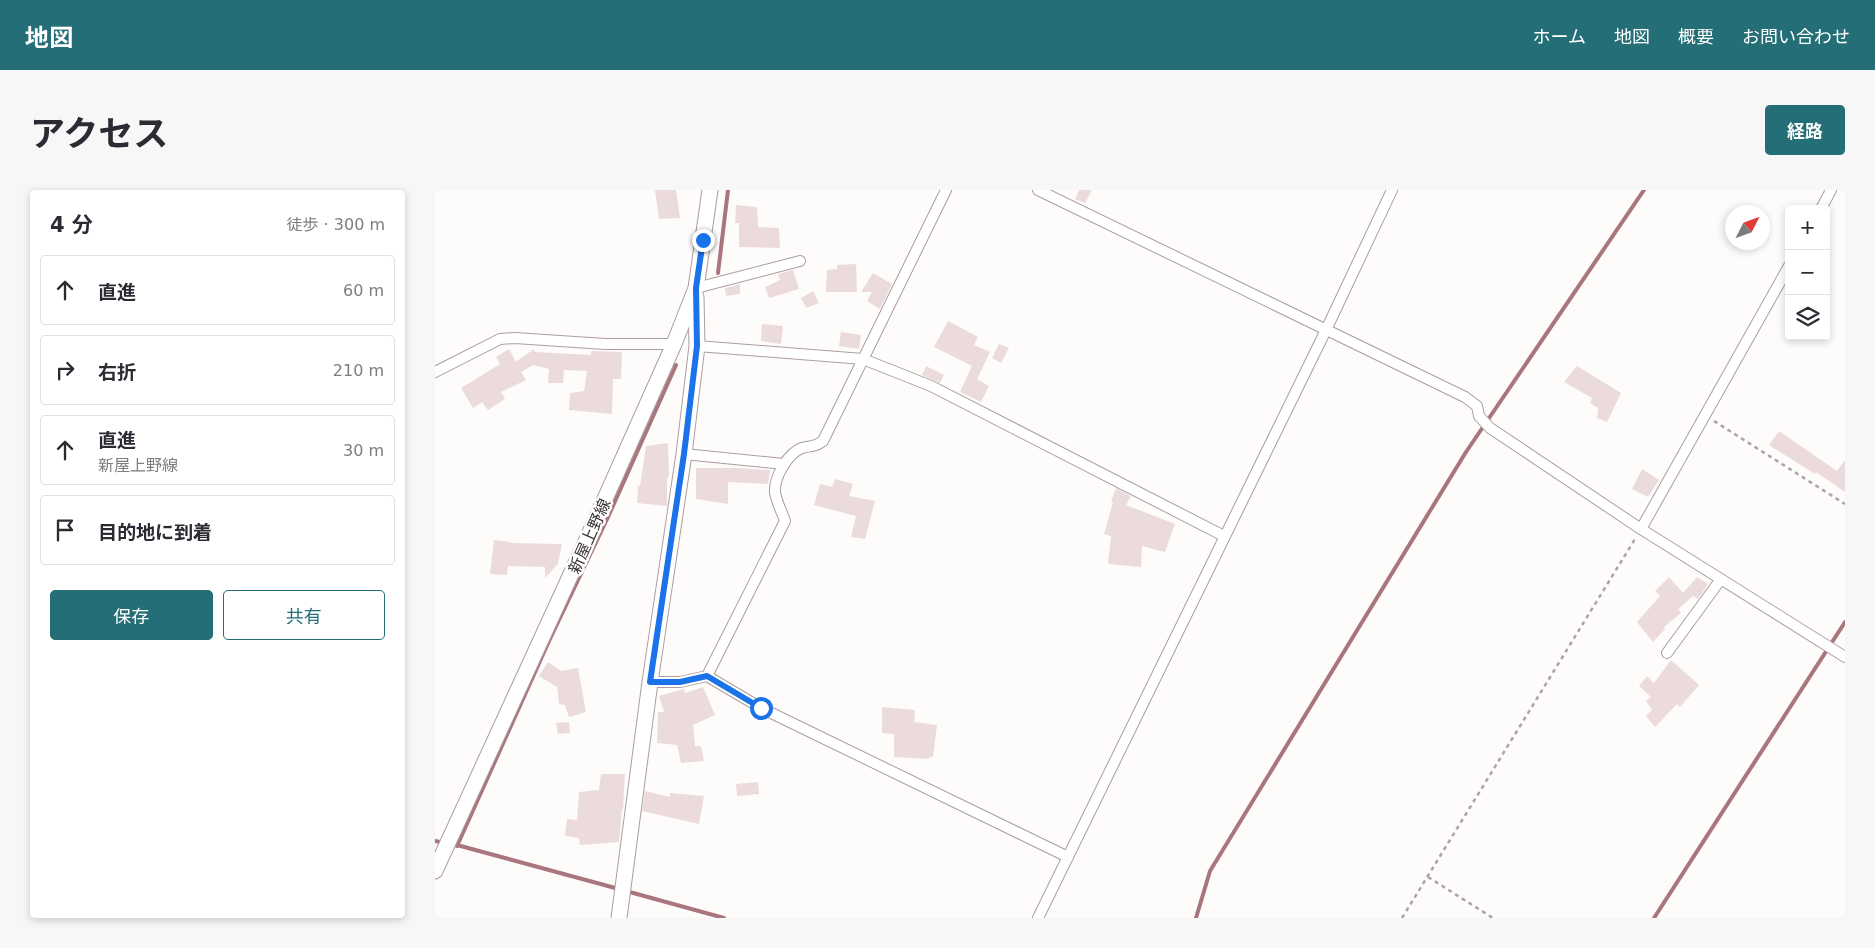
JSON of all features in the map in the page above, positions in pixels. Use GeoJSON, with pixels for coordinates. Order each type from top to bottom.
{"type":"FeatureCollection","features":[{"type":"Feature","properties":{"kind":"main road","name":"新屋上野線"},"geometry":{"type":"LineString","coordinates":[[435,871],[616,476],[674,344],[696,288],[710,190]]}},
{"type":"Feature","properties":{"kind":"main road"},"geometry":{"type":"LineString","coordinates":[[619,918],[650,682],[684,454],[697,346],[696,288]]}},
{"type":"Feature","properties":{"kind":"street"},"geometry":{"type":"LineString","coordinates":[[707,676],[785,522],[775,492],[779,474],[788,458],[802,448],[817,447],[823,441],[946,190]]}},
{"type":"Feature","properties":{"kind":"street"},"geometry":{"type":"LineString","coordinates":[[1037,190],[1465,397],[1477,406],[1479,416],[1490,428],[1641,529],[1845,657]]}},
{"type":"Feature","properties":{"kind":"street"},"geometry":{"type":"LineString","coordinates":[[1038,918],[1326,330],[1392,190]]}},
{"type":"Feature","properties":{"kind":"street"},"geometry":{"type":"LineString","coordinates":[[1823,205],[1831,190]]}},
{"type":"Feature","properties":{"kind":"street"},"geometry":{"type":"LineString","coordinates":[[696,288],[800,261]]}},
{"type":"Feature","properties":{"kind":"street"},"geometry":{"type":"LineString","coordinates":[[1641,529],[1785,273]]}},
{"type":"Feature","properties":{"kind":"street"},"geometry":{"type":"LineString","coordinates":[[435,372],[500,339],[515,338],[605,344],[674,344]]}},
{"type":"Feature","properties":{"kind":"street"},"geometry":{"type":"LineString","coordinates":[[697,346],[863,359],[931,386],[1225,536]]}},
{"type":"Feature","properties":{"kind":"street"},"geometry":{"type":"LineString","coordinates":[[684,454],[784,464]]}},
{"type":"Feature","properties":{"kind":"street"},"geometry":{"type":"LineString","coordinates":[[1667,653],[1721,579]]}},
{"type":"Feature","properties":{"kind":"street"},"geometry":{"type":"LineString","coordinates":[[650,682],[680,682],[707,676],[761,708],[1068,857]]}},
{"type":"Feature","properties":{"kind":"path"},"geometry":{"type":"LineString","coordinates":[[1705,414],[1845,504]]}},
{"type":"Feature","properties":{"kind":"path"},"geometry":{"type":"LineString","coordinates":[[1402,918],[1641,529]]}},
{"type":"Feature","properties":{"kind":"path"},"geometry":{"type":"LineString","coordinates":[[1428,876],[1493,918]]}},
{"type":"Feature","properties":{"kind":"building"},"geometry":{"type":"Polygon","coordinates":[[[655,190],[676,190],[680,218],[659,219],[655,190]]]}},
{"type":"Feature","properties":{"kind":"building"},"geometry":{"type":"Polygon","coordinates":[[[1079,190],[1092,190],[1085,203],[1075,199],[1079,190]]]}},
{"type":"Feature","properties":{"kind":"building"},"geometry":{"type":"Polygon","coordinates":[[[736,205],[757,207],[758,227],[779,228],[780,248],[739,247],[739,223],[735,223],[736,205]]]}},
{"type":"Feature","properties":{"kind":"building"},"geometry":{"type":"Polygon","coordinates":[[[856,264],[857,292],[826,292],[827,270],[837,269],[837,265],[856,264]]]}},
{"type":"Feature","properties":{"kind":"building"},"geometry":{"type":"Polygon","coordinates":[[[793,270],[799,289],[769,298],[765,287],[780,280],[778,274],[793,270]]]}},
{"type":"Feature","properties":{"kind":"building"},"geometry":{"type":"Polygon","coordinates":[[[873,273],[892,284],[880,309],[867,301],[872,292],[861,292],[873,273]]]}},
{"type":"Feature","properties":{"kind":"building"},"geometry":{"type":"Polygon","coordinates":[[[740,284],[740,294],[726,296],[725,288],[740,284]]]}},
{"type":"Feature","properties":{"kind":"building"},"geometry":{"type":"Polygon","coordinates":[[[813,291],[819,303],[806,308],[801,298],[813,291]]]}},
{"type":"Feature","properties":{"kind":"building"},"geometry":{"type":"Polygon","coordinates":[[[948,321],[978,337],[974,345],[990,352],[977,379],[989,386],[981,402],[960,392],[972,366],[934,347],[948,321]]]}},
{"type":"Feature","properties":{"kind":"building"},"geometry":{"type":"Polygon","coordinates":[[[762,324],[783,326],[781,344],[761,341],[762,324]]]}},
{"type":"Feature","properties":{"kind":"building"},"geometry":{"type":"Polygon","coordinates":[[[841,332],[861,335],[859,349],[839,346],[841,332]]]}},
{"type":"Feature","properties":{"kind":"building"},"geometry":{"type":"Polygon","coordinates":[[[999,344],[1009,348],[1001,363],[992,358],[999,344]]]}},
{"type":"Feature","properties":{"kind":"building"},"geometry":{"type":"Polygon","coordinates":[[[509,349],[516,362],[534,349],[535,352],[591,355],[591,351],[622,352],[621,379],[613,379],[612,414],[569,410],[570,393],[584,391],[587,371],[564,370],[563,383],[548,383],[549,369],[533,365],[521,372],[526,380],[501,392],[505,399],[488,410],[482,402],[473,408],[461,388],[500,364],[496,357],[509,349]]]}},
{"type":"Feature","properties":{"kind":"building"},"geometry":{"type":"Polygon","coordinates":[[[926,366],[944,375],[940,383],[922,375],[926,366]]]}},
{"type":"Feature","properties":{"kind":"building"},"geometry":{"type":"Polygon","coordinates":[[[1577,366],[1621,393],[1607,422],[1597,418],[1598,408],[1590,403],[1592,398],[1564,382],[1577,366]]]}},
{"type":"Feature","properties":{"kind":"building"},"geometry":{"type":"Polygon","coordinates":[[[1779,431],[1837,471],[1845,460],[1845,492],[1816,472],[1815,474],[1769,445],[1779,431]]]}},
{"type":"Feature","properties":{"kind":"building"},"geometry":{"type":"Polygon","coordinates":[[[668,443],[669,477],[667,477],[667,506],[637,503],[638,486],[640,486],[646,446],[668,443]]]}},
{"type":"Feature","properties":{"kind":"building"},"geometry":{"type":"Polygon","coordinates":[[[696,468],[770,470],[768,484],[728,482],[728,504],[696,499],[696,468]]]}},
{"type":"Feature","properties":{"kind":"building"},"geometry":{"type":"Polygon","coordinates":[[[1642,469],[1659,480],[1648,497],[1632,489],[1642,469]]]}},
{"type":"Feature","properties":{"kind":"building"},"geometry":{"type":"Polygon","coordinates":[[[835,479],[853,484],[849,496],[875,501],[865,539],[851,537],[856,516],[814,505],[820,484],[832,487],[835,479]]]}},
{"type":"Feature","properties":{"kind":"building"},"geometry":{"type":"Polygon","coordinates":[[[1116,488],[1131,496],[1126,505],[1175,524],[1165,552],[1142,546],[1141,567],[1108,564],[1111,536],[1104,534],[1116,488]]]}},
{"type":"Feature","properties":{"kind":"building"},"geometry":{"type":"Polygon","coordinates":[[[494,540],[511,543],[562,544],[558,564],[545,578],[545,567],[508,566],[507,575],[490,574],[494,540]]]}},
{"type":"Feature","properties":{"kind":"building"},"geometry":{"type":"Polygon","coordinates":[[[1669,577],[1683,593],[1697,577],[1708,584],[1698,599],[1693,596],[1678,609],[1681,613],[1664,627],[1665,629],[1653,642],[1637,622],[1660,596],[1655,591],[1669,577]]]}},
{"type":"Feature","properties":{"kind":"building"},"geometry":{"type":"Polygon","coordinates":[[[1671,660],[1699,685],[1680,707],[1677,704],[1655,727],[1646,716],[1652,710],[1646,701],[1651,697],[1639,686],[1647,676],[1654,683],[1671,660]]]}},
{"type":"Feature","properties":{"kind":"building"},"geometry":{"type":"Polygon","coordinates":[[[548,662],[561,671],[578,668],[586,712],[569,717],[565,705],[559,704],[557,687],[539,676],[548,662]]]}},
{"type":"Feature","properties":{"kind":"building"},"geometry":{"type":"Polygon","coordinates":[[[703,687],[715,715],[693,725],[695,746],[701,746],[704,761],[681,763],[677,745],[657,743],[658,712],[664,712],[659,696],[684,689],[685,693],[703,687]]]}},
{"type":"Feature","properties":{"kind":"building"},"geometry":{"type":"Polygon","coordinates":[[[882,707],[915,710],[914,722],[937,725],[933,757],[929,759],[894,757],[894,734],[882,733],[882,707]]]}},
{"type":"Feature","properties":{"kind":"building"},"geometry":{"type":"Polygon","coordinates":[[[569,722],[570,733],[558,734],[556,723],[569,722]]]}},
{"type":"Feature","properties":{"kind":"building"},"geometry":{"type":"Polygon","coordinates":[[[601,774],[625,774],[619,842],[580,845],[579,838],[565,836],[567,819],[577,820],[579,792],[599,790],[601,774]]]}},
{"type":"Feature","properties":{"kind":"building"},"geometry":{"type":"Polygon","coordinates":[[[758,782],[759,794],[737,796],[736,784],[758,782]]]}},
{"type":"Feature","properties":{"kind":"building"},"geometry":{"type":"Polygon","coordinates":[[[645,791],[670,797],[670,793],[704,796],[699,824],[642,811],[645,791]]]}},
{"type":"Feature","properties":{"kind":"waterway"},"geometry":{"type":"LineString","coordinates":[[718,273],[728,190]]}},
{"type":"Feature","properties":{"kind":"waterway"},"geometry":{"type":"LineString","coordinates":[[1196,918],[1210,871],[1466,452],[1644,190]]}},
{"type":"Feature","properties":{"kind":"waterway"},"geometry":{"type":"LineString","coordinates":[[457,846],[676,365]]}},
{"type":"Feature","properties":{"kind":"waterway"},"geometry":{"type":"LineString","coordinates":[[1654,918],[1845,622]]}},
{"type":"Feature","properties":{"kind":"waterway"},"geometry":{"type":"LineString","coordinates":[[435,841],[445,843]]}},
{"type":"Feature","properties":{"kind":"waterway"},"geometry":{"type":"LineString","coordinates":[[457,845],[619,889]]}},
{"type":"Feature","properties":{"kind":"waterway"},"geometry":{"type":"LineString","coordinates":[[626,891],[724,918]]}},
{"type":"Feature","properties":{"kind":"route"},"geometry":{"type":"LineString","coordinates":[[703,240],[696,288],[697,346],[684,454],[650,682],[680,682],[707,676],[761,708]]}}]}
